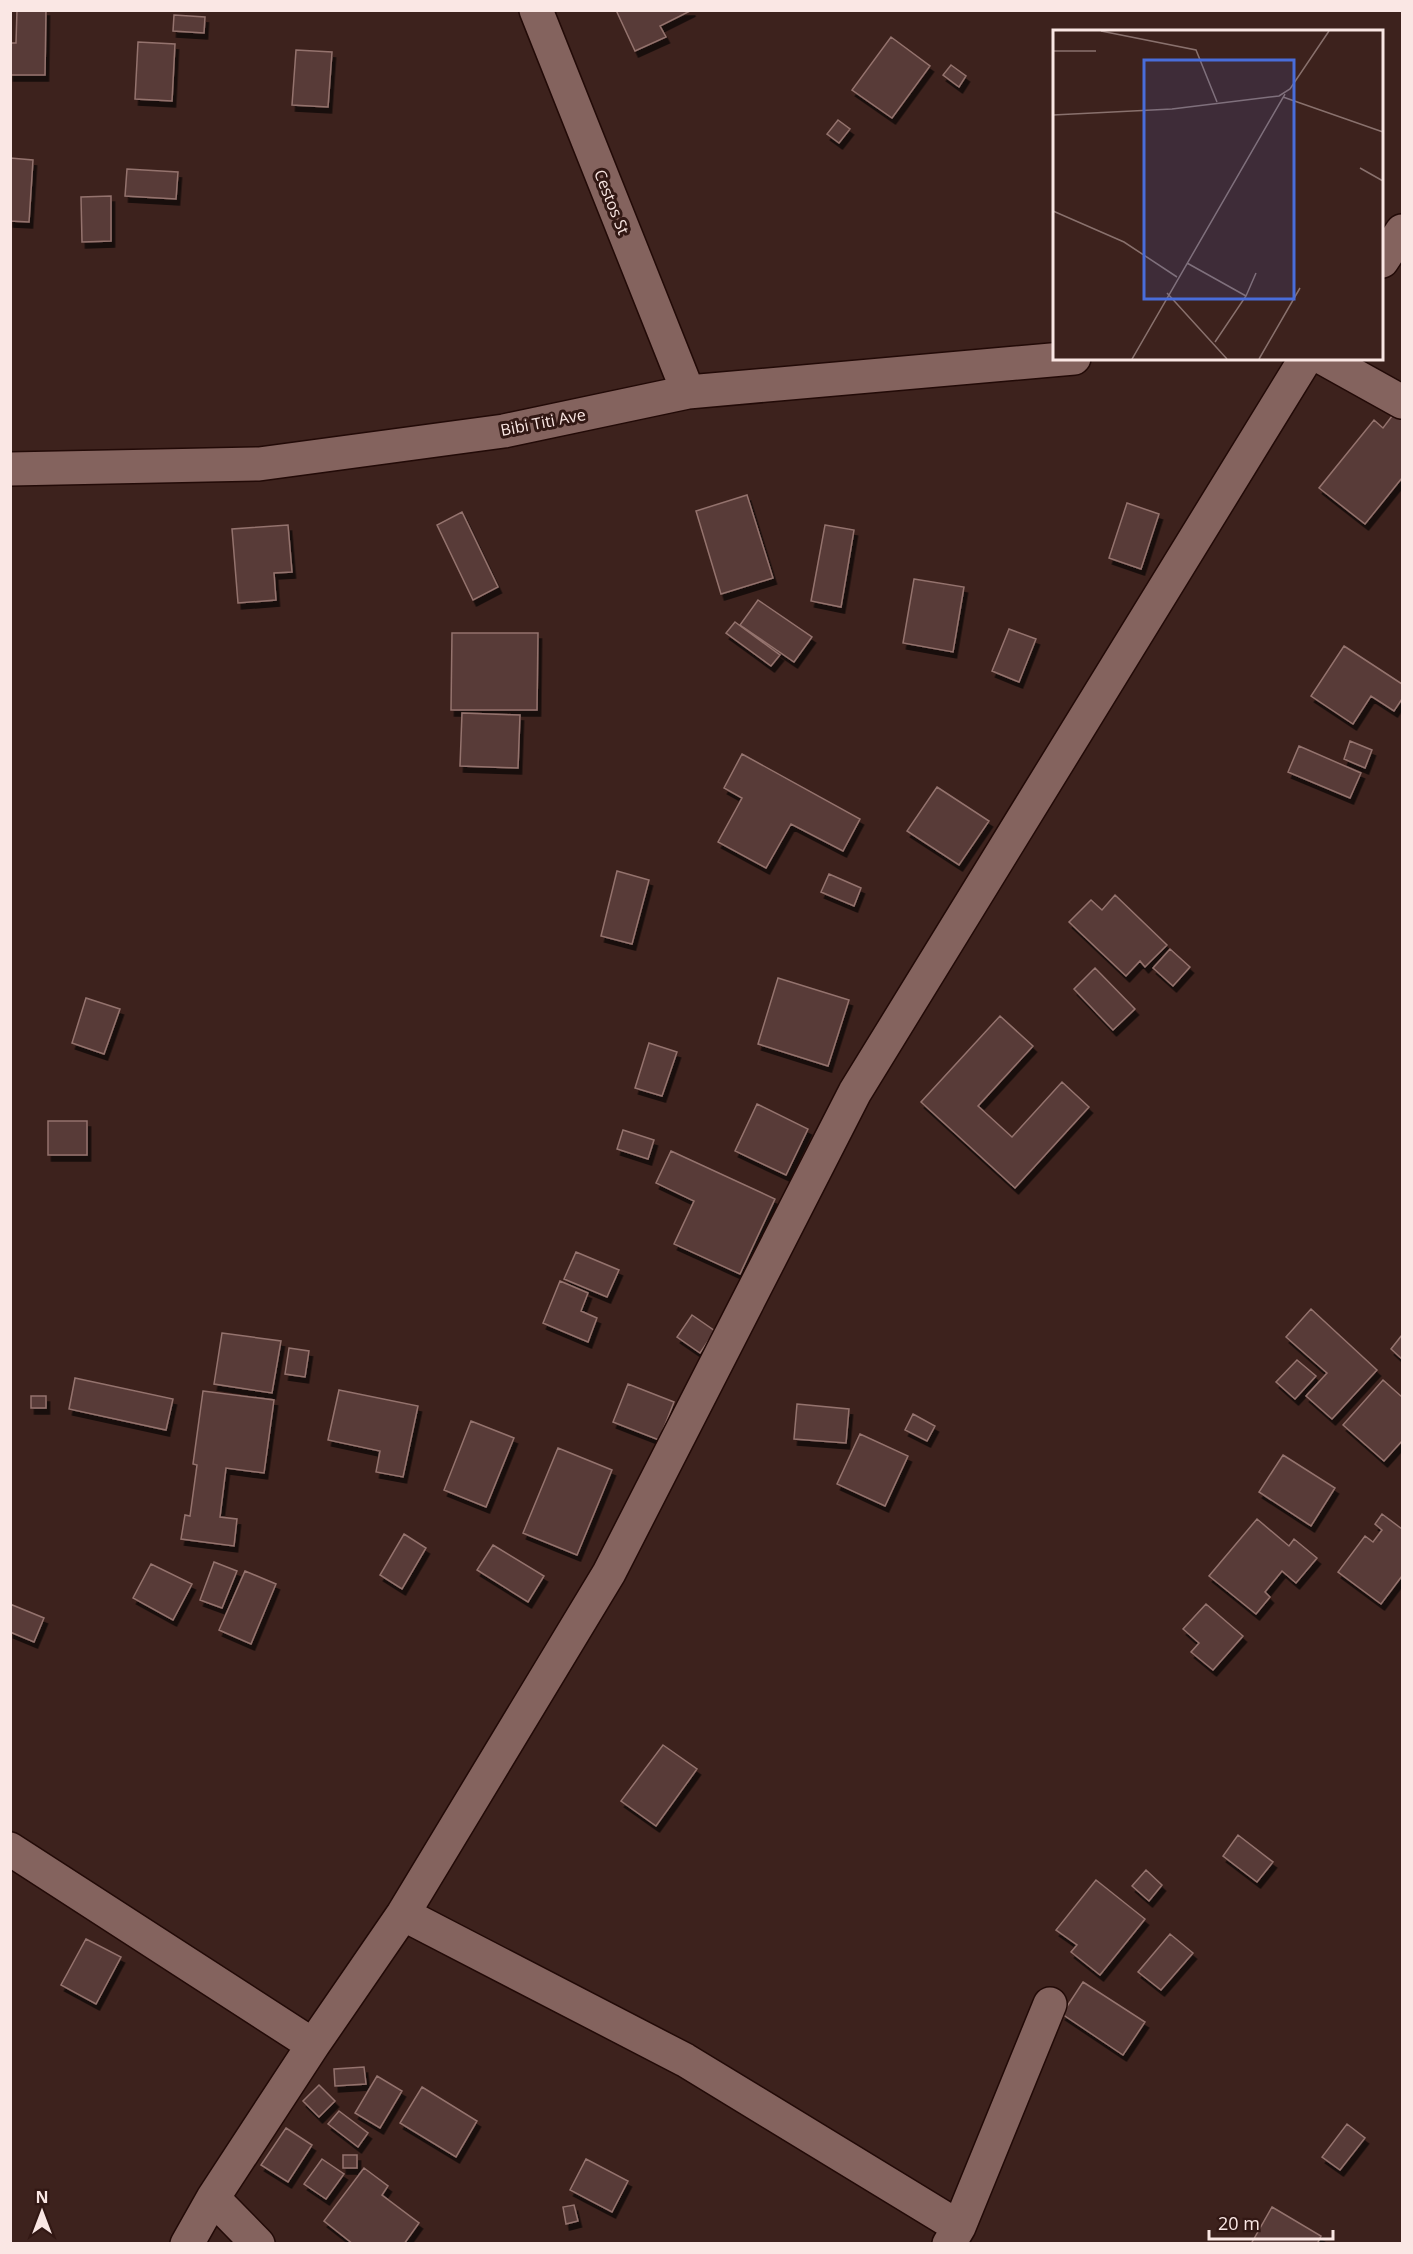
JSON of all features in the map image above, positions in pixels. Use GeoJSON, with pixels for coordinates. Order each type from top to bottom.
{"type":"FeatureCollection","features":[{"type":"Feature","properties":{"kind":"street","name":"Cestos St"},"geometry":{"type":"LineString","coordinates":[[536,10],[688,392]]}},
{"type":"Feature","properties":{"kind":"street"},"geometry":{"type":"LineString","coordinates":[[1383,260],[1402,231]]}},
{"type":"Feature","properties":{"kind":"street","name":"Bibi Titi Ave"},"geometry":{"type":"LineString","coordinates":[[10,469],[259,464],[504,431],[688,392],[1053,360]]}},
{"type":"Feature","properties":{"kind":"street"},"geometry":{"type":"LineString","coordinates":[[187,2244],[213,2198],[313,2045],[403,1914],[609,1574],[855,1092],[1305,360]]}},
{"type":"Feature","properties":{"kind":"street"},"geometry":{"type":"LineString","coordinates":[[1327,360],[1402,402]]}},
{"type":"Feature","properties":{"kind":"street"},"geometry":{"type":"LineString","coordinates":[[10,1849],[313,2045]]}},
{"type":"Feature","properties":{"kind":"street"},"geometry":{"type":"LineString","coordinates":[[403,1914],[685,2060],[954,2235],[1050,2004]]}},
{"type":"Feature","properties":{"kind":"street"},"geometry":{"type":"LineString","coordinates":[[213,2198],[258,2244]]}},
{"type":"Feature","properties":{"kind":"building"},"geometry":{"type":"Polygon","coordinates":[[[17,10],[46,10],[45,75],[10,75],[10,43],[16,43],[17,10]]]}},
{"type":"Feature","properties":{"kind":"building"},"geometry":{"type":"Polygon","coordinates":[[[616,10],[692,10],[660,26],[666,37],[635,51],[616,10]]]}},
{"type":"Feature","properties":{"kind":"building"},"geometry":{"type":"Polygon","coordinates":[[[174,15],[205,17],[204,33],[173,31],[174,15]]]}},
{"type":"Feature","properties":{"kind":"building"},"geometry":{"type":"Polygon","coordinates":[[[891,37],[930,66],[892,118],[852,90],[891,37]]]}},
{"type":"Feature","properties":{"kind":"building"},"geometry":{"type":"Polygon","coordinates":[[[138,42],[175,44],[172,101],[135,99],[138,42]]]}},
{"type":"Feature","properties":{"kind":"building"},"geometry":{"type":"Polygon","coordinates":[[[296,50],[332,52],[328,107],[292,105],[296,50]]]}},
{"type":"Feature","properties":{"kind":"building"},"geometry":{"type":"Polygon","coordinates":[[[951,65],[966,76],[959,87],[943,75],[951,65]]]}},
{"type":"Feature","properties":{"kind":"building"},"geometry":{"type":"Polygon","coordinates":[[[838,120],[850,129],[839,143],[827,134],[838,120]]]}},
{"type":"Feature","properties":{"kind":"building"},"geometry":{"type":"Polygon","coordinates":[[[10,158],[33,160],[29,222],[10,221],[10,158]]]}},
{"type":"Feature","properties":{"kind":"building"},"geometry":{"type":"Polygon","coordinates":[[[127,169],[178,172],[176,199],[125,196],[127,169]]]}},
{"type":"Feature","properties":{"kind":"building"},"geometry":{"type":"Polygon","coordinates":[[[111,196],[111,241],[82,242],[81,197],[111,196]]]}},
{"type":"Feature","properties":{"kind":"building"},"geometry":{"type":"Polygon","coordinates":[[[1395,412],[1402,418],[1402,478],[1365,524],[1319,488],[1374,420],[1383,428],[1395,412]]]}},
{"type":"Feature","properties":{"kind":"building"},"geometry":{"type":"Polygon","coordinates":[[[747,495],[773,578],[721,594],[696,511],[747,495]]]}},
{"type":"Feature","properties":{"kind":"building"},"geometry":{"type":"Polygon","coordinates":[[[1127,503],[1159,514],[1141,569],[1109,558],[1127,503]]]}},
{"type":"Feature","properties":{"kind":"building"},"geometry":{"type":"Polygon","coordinates":[[[462,512],[498,587],[473,600],[437,525],[462,512]]]}},
{"type":"Feature","properties":{"kind":"building"},"geometry":{"type":"Polygon","coordinates":[[[288,525],[292,572],[274,573],[276,600],[238,603],[232,529],[288,525]]]}},
{"type":"Feature","properties":{"kind":"building"},"geometry":{"type":"Polygon","coordinates":[[[825,525],[854,530],[841,607],[811,601],[825,525]]]}},
{"type":"Feature","properties":{"kind":"building"},"geometry":{"type":"Polygon","coordinates":[[[914,579],[964,587],[953,652],[903,643],[914,579]]]}},
{"type":"Feature","properties":{"kind":"building"},"geometry":{"type":"Polygon","coordinates":[[[758,600],[812,637],[794,662],[740,625],[758,600]]]}},
{"type":"Feature","properties":{"kind":"building"},"geometry":{"type":"Polygon","coordinates":[[[735,622],[780,655],[771,666],[726,633],[735,622]]]}},
{"type":"Feature","properties":{"kind":"building"},"geometry":{"type":"Polygon","coordinates":[[[1009,629],[1036,639],[1019,682],[992,671],[1009,629]]]}},
{"type":"Feature","properties":{"kind":"building"},"geometry":{"type":"Polygon","coordinates":[[[452,633],[538,633],[537,710],[451,710],[452,633]]]}},
{"type":"Feature","properties":{"kind":"building"},"geometry":{"type":"Polygon","coordinates":[[[1344,646],[1402,684],[1402,699],[1394,711],[1371,696],[1353,724],[1311,696],[1344,646]]]}},
{"type":"Feature","properties":{"kind":"building"},"geometry":{"type":"Polygon","coordinates":[[[462,713],[520,715],[518,768],[460,766],[462,713]]]}},
{"type":"Feature","properties":{"kind":"building"},"geometry":{"type":"Polygon","coordinates":[[[1350,741],[1372,750],[1365,768],[1344,759],[1350,741]]]}},
{"type":"Feature","properties":{"kind":"building"},"geometry":{"type":"Polygon","coordinates":[[[1299,746],[1361,773],[1350,798],[1288,772],[1299,746]]]}},
{"type":"Feature","properties":{"kind":"building"},"geometry":{"type":"Polygon","coordinates":[[[742,754],[860,819],[843,851],[791,824],[766,868],[718,842],[742,798],[724,788],[742,754]]]}},
{"type":"Feature","properties":{"kind":"building"},"geometry":{"type":"Polygon","coordinates":[[[937,787],[989,821],[959,865],[907,831],[937,787]]]}},
{"type":"Feature","properties":{"kind":"building"},"geometry":{"type":"Polygon","coordinates":[[[617,871],[649,880],[632,944],[601,936],[617,871]]]}},
{"type":"Feature","properties":{"kind":"building"},"geometry":{"type":"Polygon","coordinates":[[[829,874],[861,888],[854,906],[821,892],[829,874]]]}},
{"type":"Feature","properties":{"kind":"building"},"geometry":{"type":"Polygon","coordinates":[[[1115,895],[1167,945],[1145,967],[1140,961],[1126,976],[1069,922],[1091,900],[1102,910],[1115,895]]]}},
{"type":"Feature","properties":{"kind":"building"},"geometry":{"type":"Polygon","coordinates":[[[1170,949],[1190,967],[1173,986],[1153,968],[1170,949]]]}},
{"type":"Feature","properties":{"kind":"building"},"geometry":{"type":"Polygon","coordinates":[[[1095,968],[1135,1009],[1113,1030],[1074,989],[1095,968]]]}},
{"type":"Feature","properties":{"kind":"building"},"geometry":{"type":"Polygon","coordinates":[[[778,978],[849,1000],[828,1066],[758,1044],[778,978]]]}},
{"type":"Feature","properties":{"kind":"building"},"geometry":{"type":"Polygon","coordinates":[[[86,998],[120,1009],[104,1054],[72,1043],[86,998]]]}},
{"type":"Feature","properties":{"kind":"building"},"geometry":{"type":"Polygon","coordinates":[[[1000,1016],[1033,1046],[978,1106],[1012,1137],[1062,1082],[1089,1107],[1015,1188],[921,1102],[1000,1016]]]}},
{"type":"Feature","properties":{"kind":"building"},"geometry":{"type":"Polygon","coordinates":[[[649,1043],[677,1052],[662,1096],[635,1088],[649,1043]]]}},
{"type":"Feature","properties":{"kind":"building"},"geometry":{"type":"Polygon","coordinates":[[[757,1104],[808,1129],[786,1175],[735,1151],[757,1104]]]}},
{"type":"Feature","properties":{"kind":"building"},"geometry":{"type":"Polygon","coordinates":[[[48,1121],[87,1121],[87,1155],[48,1155],[48,1121]]]}},
{"type":"Feature","properties":{"kind":"building"},"geometry":{"type":"Polygon","coordinates":[[[623,1130],[654,1140],[648,1159],[617,1149],[623,1130]]]}},
{"type":"Feature","properties":{"kind":"building"},"geometry":{"type":"Polygon","coordinates":[[[671,1151],[775,1199],[740,1274],[674,1244],[694,1201],[656,1183],[671,1151]]]}},
{"type":"Feature","properties":{"kind":"building"},"geometry":{"type":"Polygon","coordinates":[[[576,1252],[619,1270],[607,1297],[564,1279],[576,1252]]]}},
{"type":"Feature","properties":{"kind":"building"},"geometry":{"type":"Polygon","coordinates":[[[560,1281],[588,1293],[581,1311],[597,1318],[588,1342],[543,1323],[560,1281]]]}},
{"type":"Feature","properties":{"kind":"building"},"geometry":{"type":"Polygon","coordinates":[[[1311,1309],[1377,1370],[1332,1419],[1306,1396],[1327,1373],[1286,1337],[1311,1309]]]}},
{"type":"Feature","properties":{"kind":"building"},"geometry":{"type":"Polygon","coordinates":[[[692,1315],[715,1331],[700,1353],[677,1337],[692,1315]]]}},
{"type":"Feature","properties":{"kind":"building"},"geometry":{"type":"Polygon","coordinates":[[[222,1333],[281,1341],[272,1393],[214,1384],[222,1333]]]}},
{"type":"Feature","properties":{"kind":"building"},"geometry":{"type":"Polygon","coordinates":[[[1402,1335],[1402,1359],[1391,1349],[1402,1335]]]}},
{"type":"Feature","properties":{"kind":"building"},"geometry":{"type":"Polygon","coordinates":[[[289,1348],[309,1351],[305,1377],[285,1374],[289,1348]]]}},
{"type":"Feature","properties":{"kind":"building"},"geometry":{"type":"Polygon","coordinates":[[[1297,1360],[1316,1376],[1295,1399],[1276,1382],[1297,1360]]]}},
{"type":"Feature","properties":{"kind":"building"},"geometry":{"type":"Polygon","coordinates":[[[75,1378],[173,1399],[166,1430],[69,1409],[75,1378]]]}},
{"type":"Feature","properties":{"kind":"building"},"geometry":{"type":"Polygon","coordinates":[[[1383,1380],[1402,1397],[1402,1441],[1384,1461],[1343,1425],[1383,1380]]]}},
{"type":"Feature","properties":{"kind":"building"},"geometry":{"type":"Polygon","coordinates":[[[628,1384],[674,1402],[659,1440],[613,1422],[628,1384]]]}},
{"type":"Feature","properties":{"kind":"building"},"geometry":{"type":"Polygon","coordinates":[[[339,1390],[418,1406],[403,1477],[376,1472],[380,1451],[328,1440],[339,1390]]]}},
{"type":"Feature","properties":{"kind":"building"},"geometry":{"type":"Polygon","coordinates":[[[203,1391],[274,1400],[264,1473],[226,1468],[220,1517],[237,1519],[234,1546],[181,1539],[185,1515],[190,1516],[197,1465],[193,1464],[203,1391]]]}},
{"type":"Feature","properties":{"kind":"building"},"geometry":{"type":"Polygon","coordinates":[[[31,1396],[46,1396],[46,1408],[31,1408],[31,1396]]]}},
{"type":"Feature","properties":{"kind":"building"},"geometry":{"type":"Polygon","coordinates":[[[797,1404],[849,1409],[846,1443],[794,1439],[797,1404]]]}},
{"type":"Feature","properties":{"kind":"building"},"geometry":{"type":"Polygon","coordinates":[[[913,1414],[935,1426],[927,1441],[905,1430],[913,1414]]]}},
{"type":"Feature","properties":{"kind":"building"},"geometry":{"type":"Polygon","coordinates":[[[471,1421],[514,1438],[486,1507],[444,1490],[471,1421]]]}},
{"type":"Feature","properties":{"kind":"building"},"geometry":{"type":"Polygon","coordinates":[[[860,1434],[908,1456],[885,1506],[837,1484],[860,1434]]]}},
{"type":"Feature","properties":{"kind":"building"},"geometry":{"type":"Polygon","coordinates":[[[558,1448],[612,1470],[577,1555],[523,1533],[558,1448]]]}},
{"type":"Feature","properties":{"kind":"building"},"geometry":{"type":"Polygon","coordinates":[[[1283,1455],[1335,1488],[1311,1526],[1259,1492],[1283,1455]]]}},
{"type":"Feature","properties":{"kind":"building"},"geometry":{"type":"Polygon","coordinates":[[[1382,1514],[1402,1529],[1402,1576],[1381,1604],[1338,1572],[1365,1536],[1373,1542],[1382,1530],[1375,1524],[1382,1514]]]}},
{"type":"Feature","properties":{"kind":"building"},"geometry":{"type":"Polygon","coordinates":[[[1257,1519],[1289,1546],[1294,1539],[1317,1558],[1296,1583],[1282,1571],[1265,1592],[1270,1597],[1256,1614],[1209,1576],[1257,1519]]]}},
{"type":"Feature","properties":{"kind":"building"},"geometry":{"type":"Polygon","coordinates":[[[404,1534],[426,1548],[402,1589],[380,1575],[404,1534]]]}},
{"type":"Feature","properties":{"kind":"building"},"geometry":{"type":"Polygon","coordinates":[[[493,1545],[544,1576],[528,1602],[477,1570],[493,1545]]]}},
{"type":"Feature","properties":{"kind":"building"},"geometry":{"type":"Polygon","coordinates":[[[214,1562],[237,1571],[222,1608],[200,1600],[214,1562]]]}},
{"type":"Feature","properties":{"kind":"building"},"geometry":{"type":"Polygon","coordinates":[[[151,1564],[192,1584],[173,1620],[133,1598],[151,1564]]]}},
{"type":"Feature","properties":{"kind":"building"},"geometry":{"type":"Polygon","coordinates":[[[245,1571],[276,1584],[251,1644],[219,1630],[245,1571]]]}},
{"type":"Feature","properties":{"kind":"building"},"geometry":{"type":"Polygon","coordinates":[[[10,1604],[44,1618],[34,1642],[10,1632],[10,1604]]]}},
{"type":"Feature","properties":{"kind":"building"},"geometry":{"type":"Polygon","coordinates":[[[1206,1604],[1243,1636],[1213,1670],[1191,1652],[1199,1643],[1183,1629],[1206,1604]]]}},
{"type":"Feature","properties":{"kind":"building"},"geometry":{"type":"Polygon","coordinates":[[[663,1745],[697,1769],[656,1826],[621,1801],[663,1745]]]}},
{"type":"Feature","properties":{"kind":"building"},"geometry":{"type":"Polygon","coordinates":[[[1238,1835],[1273,1862],[1257,1882],[1223,1856],[1238,1835]]]}},
{"type":"Feature","properties":{"kind":"building"},"geometry":{"type":"Polygon","coordinates":[[[1146,1870],[1162,1885],[1149,1901],[1132,1886],[1146,1870]]]}},
{"type":"Feature","properties":{"kind":"building"},"geometry":{"type":"Polygon","coordinates":[[[1096,1880],[1145,1919],[1100,1975],[1071,1952],[1077,1945],[1056,1930],[1096,1880]]]}},
{"type":"Feature","properties":{"kind":"building"},"geometry":{"type":"Polygon","coordinates":[[[1170,1934],[1193,1953],[1161,1990],[1138,1972],[1170,1934]]]}},
{"type":"Feature","properties":{"kind":"building"},"geometry":{"type":"Polygon","coordinates":[[[86,1939],[121,1957],[96,2004],[61,1985],[86,1939]]]}},
{"type":"Feature","properties":{"kind":"building"},"geometry":{"type":"Polygon","coordinates":[[[1083,1982],[1145,2022],[1123,2055],[1062,2014],[1083,1982]]]}},
{"type":"Feature","properties":{"kind":"building"},"geometry":{"type":"Polygon","coordinates":[[[364,2067],[366,2084],[335,2086],[334,2069],[364,2067]]]}},
{"type":"Feature","properties":{"kind":"building"},"geometry":{"type":"Polygon","coordinates":[[[377,2076],[402,2091],[380,2128],[355,2113],[377,2076]]]}},
{"type":"Feature","properties":{"kind":"building"},"geometry":{"type":"Polygon","coordinates":[[[319,2085],[335,2101],[319,2117],[303,2101],[319,2085]]]}},
{"type":"Feature","properties":{"kind":"building"},"geometry":{"type":"Polygon","coordinates":[[[422,2087],[477,2121],[456,2157],[400,2123],[422,2087]]]}},
{"type":"Feature","properties":{"kind":"building"},"geometry":{"type":"Polygon","coordinates":[[[339,2111],[368,2133],[358,2147],[328,2124],[339,2111]]]}},
{"type":"Feature","properties":{"kind":"building"},"geometry":{"type":"Polygon","coordinates":[[[1347,2124],[1365,2138],[1340,2170],[1322,2157],[1347,2124]]]}},
{"type":"Feature","properties":{"kind":"building"},"geometry":{"type":"Polygon","coordinates":[[[286,2128],[312,2145],[288,2182],[261,2165],[286,2128]]]}},
{"type":"Feature","properties":{"kind":"building"},"geometry":{"type":"Polygon","coordinates":[[[343,2155],[357,2155],[357,2168],[343,2168],[343,2155]]]}},
{"type":"Feature","properties":{"kind":"building"},"geometry":{"type":"Polygon","coordinates":[[[322,2159],[344,2174],[326,2199],[304,2184],[322,2159]]]}},
{"type":"Feature","properties":{"kind":"building"},"geometry":{"type":"Polygon","coordinates":[[[586,2159],[628,2181],[612,2212],[570,2190],[586,2159]]]}},
{"type":"Feature","properties":{"kind":"building"},"geometry":{"type":"Polygon","coordinates":[[[364,2168],[388,2186],[382,2195],[419,2223],[404,2244],[353,2244],[324,2221],[364,2168]]]}},
{"type":"Feature","properties":{"kind":"building"},"geometry":{"type":"Polygon","coordinates":[[[574,2205],[578,2221],[566,2224],[563,2207],[574,2205]]]}},
{"type":"Feature","properties":{"kind":"building"},"geometry":{"type":"Polygon","coordinates":[[[1272,2207],[1321,2236],[1317,2244],[1251,2244],[1272,2207]]]}}]}
